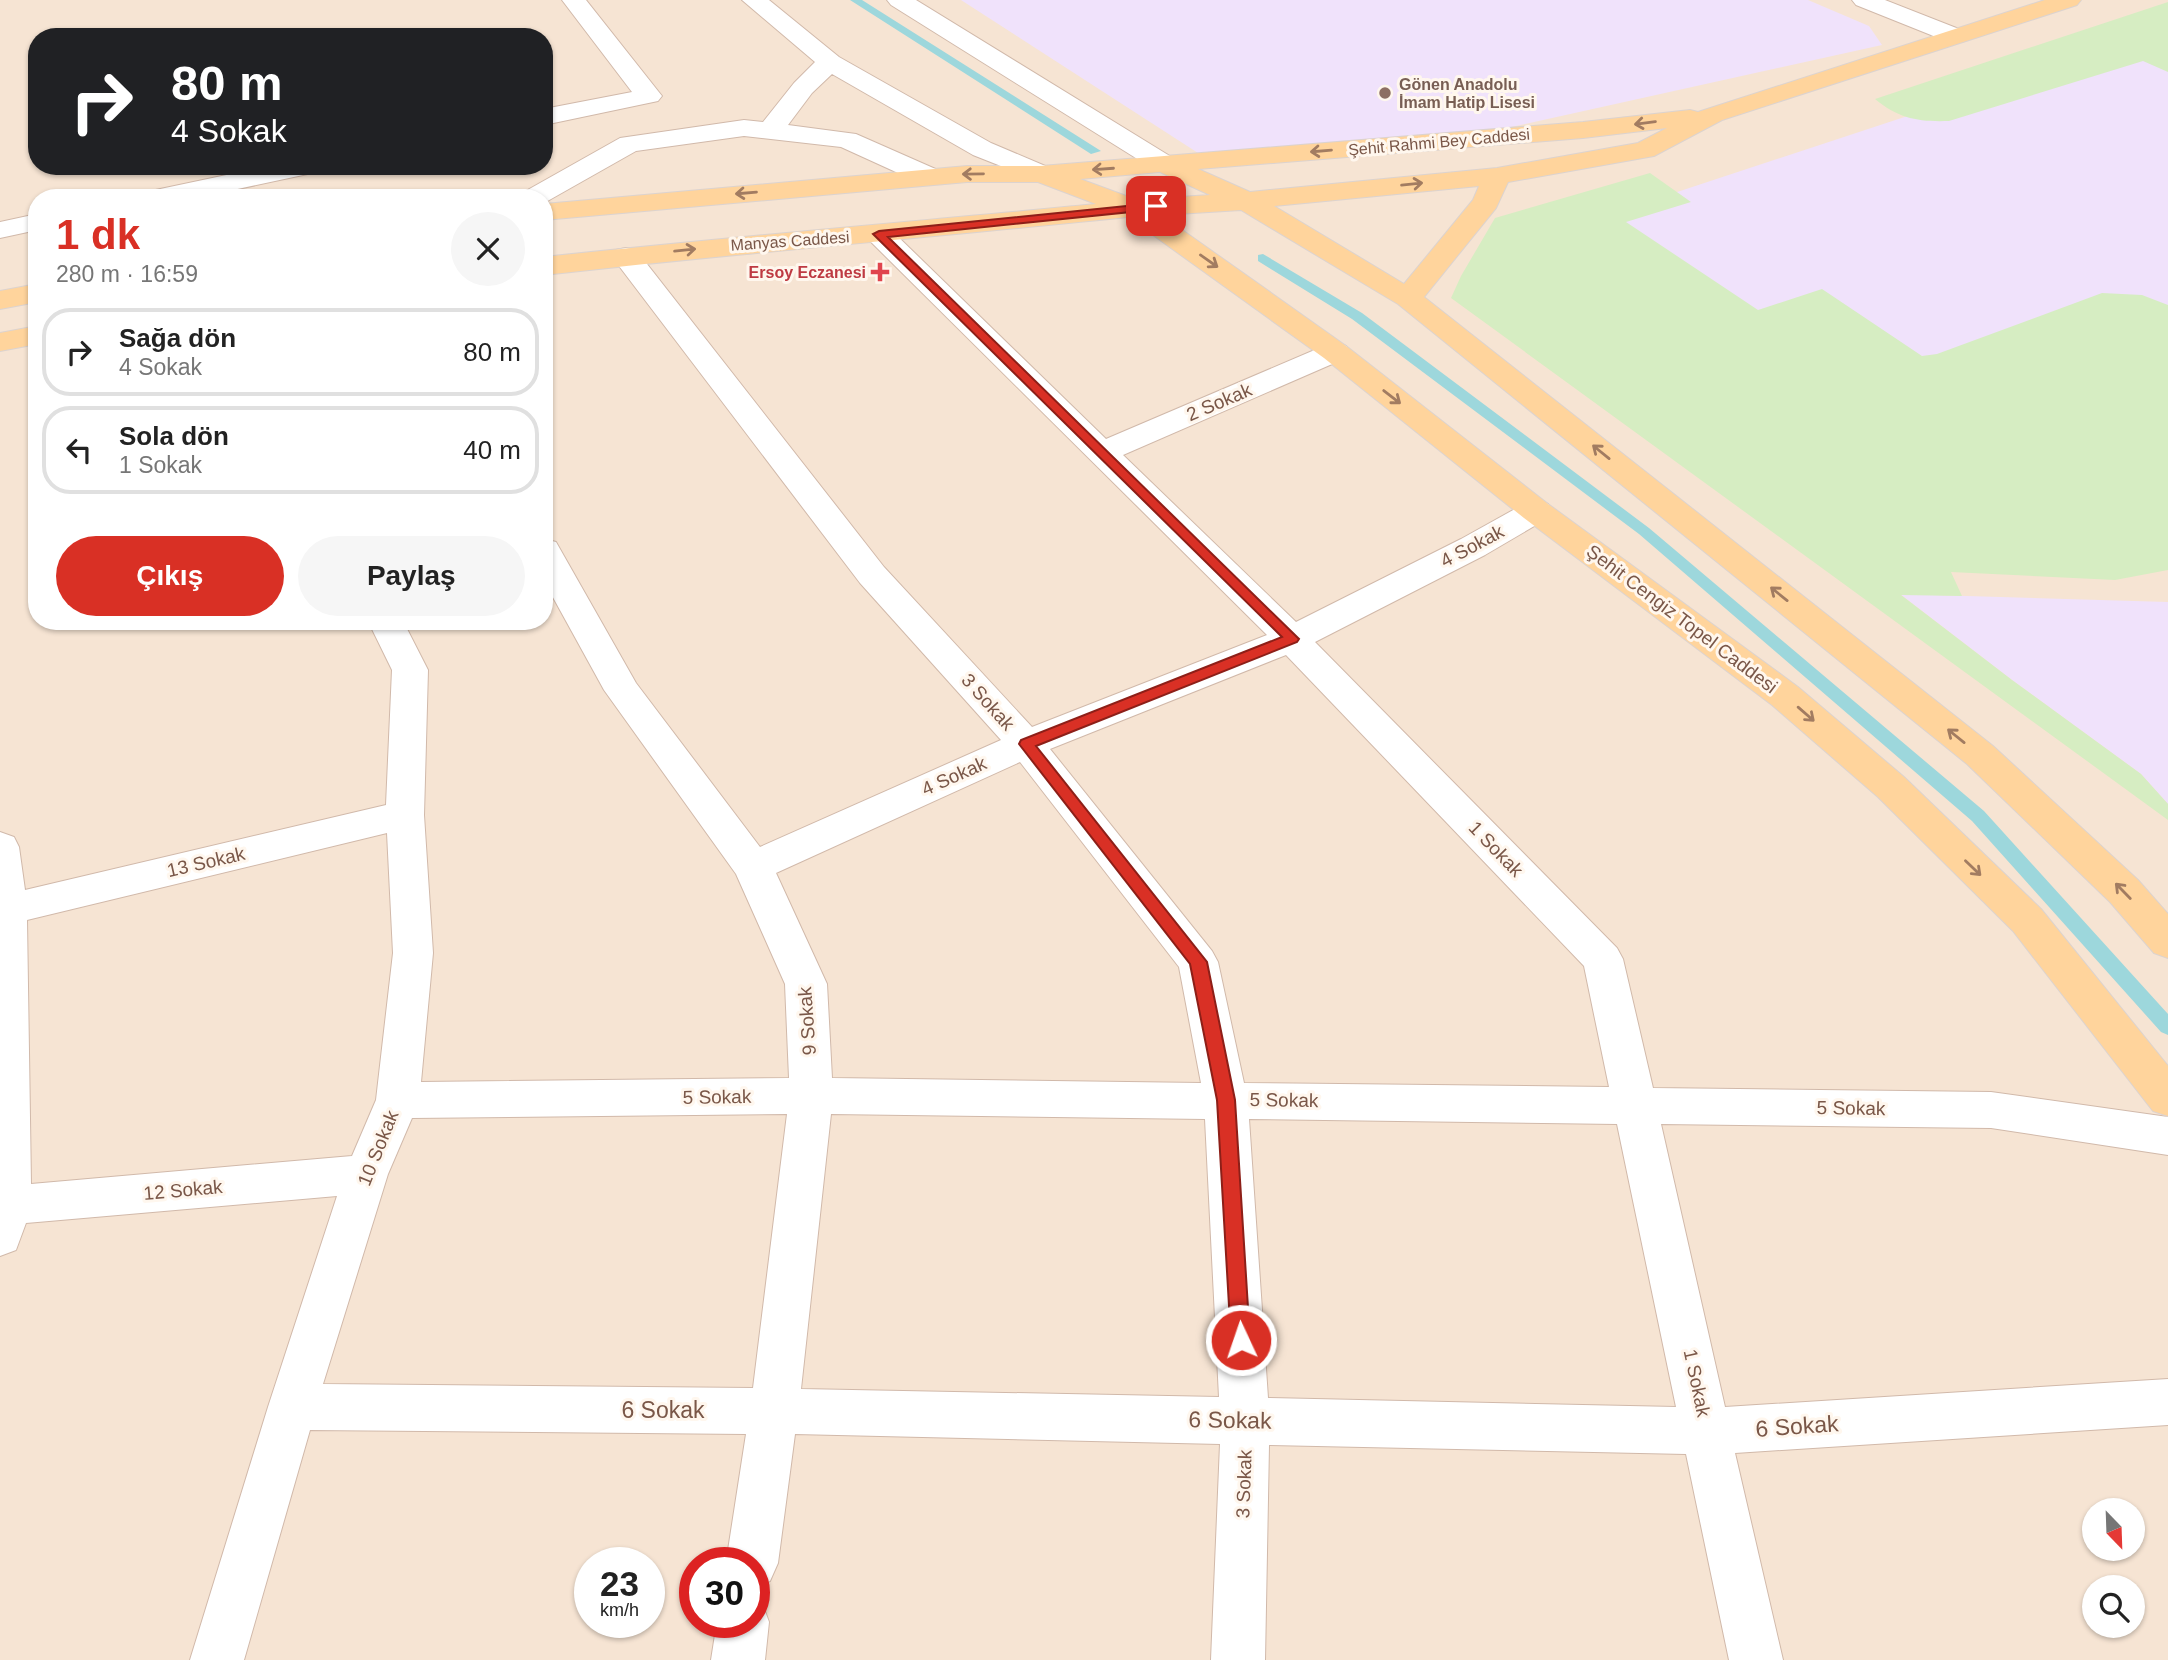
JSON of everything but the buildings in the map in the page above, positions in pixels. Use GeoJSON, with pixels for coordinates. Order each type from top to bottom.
{"type":"FeatureCollection","features":[{"type":"Feature","properties":{"kind":"main road","name":"Şehit Rahmi Bey Caddesi"},"geometry":{"type":"LineString","coordinates":[[1246,201],[1497,176],[1645,150],[1713,115],[2069,0]]}},
{"type":"Feature","properties":{"kind":"main road","name":"Şehit Rahmi Bey Caddesi"},"geometry":{"type":"LineString","coordinates":[[1164,164],[1583,130],[1713,115]]}},
{"type":"Feature","properties":{"kind":"main road"},"geometry":{"type":"LineString","coordinates":[[553,211],[930,177],[1041,174],[1164,164],[1246,201],[1408,298],[1980,755],[2124,891],[2168,942]]}},
{"type":"Feature","properties":{"kind":"main road"},"geometry":{"type":"LineString","coordinates":[[1041,174],[1134,208]]}},
{"type":"Feature","properties":{"kind":"main road"},"geometry":{"type":"LineString","coordinates":[[1408,298],[1486,202],[1497,176]]}},
{"type":"Feature","properties":{"kind":"main road","name":"Manyas Caddesi"},"geometry":{"type":"LineString","coordinates":[[553,265],[1134,208],[1246,201]]}},
{"type":"Feature","properties":{"kind":"main road","name":"Şehit Cengiz Topel Caddesi"},"geometry":{"type":"LineString","coordinates":[[1134,208],[1335,352],[1536,511],[1785,696],[1891,787],[2026,920],[2168,1098]]}},
{"type":"Feature","properties":{"kind":"main road"},"geometry":{"type":"LineString","coordinates":[[0,300],[28,295]]}},
{"type":"Feature","properties":{"kind":"main road"},"geometry":{"type":"LineString","coordinates":[[0,342],[28,337]]}},
{"type":"Feature","properties":{"kind":"street"},"geometry":{"type":"LineString","coordinates":[[574,0],[667,103],[714,132]]}},
{"type":"Feature","properties":{"kind":"street"},"geometry":{"type":"LineString","coordinates":[[754,0],[830,62],[982,149],[1041,174]]}},
{"type":"Feature","properties":{"kind":"street"},"geometry":{"type":"LineString","coordinates":[[899,0],[1164,164]]}},
{"type":"Feature","properties":{"kind":"street"},"geometry":{"type":"LineString","coordinates":[[1864,0],[1955,36]]}},
{"type":"Feature","properties":{"kind":"street"},"geometry":{"type":"LineString","coordinates":[[770,131],[803,88],[830,62]]}},
{"type":"Feature","properties":{"kind":"street"},"geometry":{"type":"LineString","coordinates":[[553,116],[667,103]]}},
{"type":"Feature","properties":{"kind":"street"},"geometry":{"type":"LineString","coordinates":[[629,144],[649,111],[667,103]]}},
{"type":"Feature","properties":{"kind":"street"},"geometry":{"type":"LineString","coordinates":[[550,189],[629,144],[744,128],[847,140],[930,177]]}},
{"type":"Feature","properties":{"kind":"street"},"geometry":{"type":"LineString","coordinates":[[199,189],[265,175]]}},
{"type":"Feature","properties":{"kind":"street"},"geometry":{"type":"LineString","coordinates":[[0,230],[28,224]]}},
{"type":"Feature","properties":{"kind":"street","name":"1 Sokak"},"geometry":{"type":"LineString","coordinates":[[879,234],[1292,639],[1603,959],[1756,1660]]}},
{"type":"Feature","properties":{"kind":"street","name":"3 Sokak"},"geometry":{"type":"LineString","coordinates":[[626,256],[872,575],[1026,744],[1198,962],[1226,1100],[1245,1420],[1238,1660]]}},
{"type":"Feature","properties":{"kind":"street","name":"2 Sokak"},"geometry":{"type":"LineString","coordinates":[[1102,452],[1335,352]]}},
{"type":"Feature","properties":{"kind":"street","name":"4 Sokak"},"geometry":{"type":"LineString","coordinates":[[753,867],[1026,744],[1292,639],[1474,547],[1536,511]]}},
{"type":"Feature","properties":{"kind":"street","name":"9 Sokak"},"geometry":{"type":"LineString","coordinates":[[553,566],[622,690],[753,867],[806,984],[811,1096],[774,1411],[754,1547]]}},
{"type":"Feature","properties":{"kind":"street","name":"10 Sokak"},"geometry":{"type":"LineString","coordinates":[[217,1660],[292,1407],[366,1174],[398,1100],[413,953],[405,816],[410,670],[390,630]]}},
{"type":"Feature","properties":{"kind":"street","name":"13 Sokak"},"geometry":{"type":"LineString","coordinates":[[7,909],[405,816]]}},
{"type":"Feature","properties":{"kind":"street"},"geometry":{"type":"LineString","coordinates":[[0,847],[7,909],[3,1216]]}},
{"type":"Feature","properties":{"kind":"street","name":"5 Sokak"},"geometry":{"type":"LineString","coordinates":[[398,1100],[811,1096],[1991,1110],[2168,1136]]}},
{"type":"Feature","properties":{"kind":"street","name":"12 Sokak"},"geometry":{"type":"LineString","coordinates":[[3,1216],[366,1174]]}},
{"type":"Feature","properties":{"kind":"street","name":"6 Sokak"},"geometry":{"type":"LineString","coordinates":[[292,1407],[774,1411],[1707,1431],[2168,1402]]}},
{"type":"Feature","properties":{"kind":"street"},"geometry":{"type":"LineString","coordinates":[[738,1660],[741,1638]]}},
{"type":"Feature","properties":{"kind":"shaded area"},"geometry":{"type":"Polygon","coordinates":[[[0,0],[2168,0],[2168,1660],[0,1660],[0,0]]]}},
{"type":"Feature","properties":{"kind":"shaded area","name":"Gönen Anadolu İmam Hatip Lisesi"},"geometry":{"type":"Polygon","coordinates":[[[961,0],[1808,0],[1869,26],[1882,45],[1448,141],[1212,162],[961,0]]]}},
{"type":"Feature","properties":{"kind":"shaded area"},"geometry":{"type":"Polygon","coordinates":[[[2168,30],[2168,566],[1541,237],[2168,30]]]}},
{"type":"Feature","properties":{"kind":"shaded area"},"geometry":{"type":"Polygon","coordinates":[[[1900,594],[2168,602],[2168,804],[2141,774],[1900,594]]]}},
{"type":"Feature","properties":{"kind":"green space"},"geometry":{"type":"Polygon","coordinates":[[[2168,2],[2168,72],[2143,61],[1949,121],[1910,118],[1892,111],[1875,99],[2168,2]]]}},
{"type":"Feature","properties":{"kind":"green space"},"geometry":{"type":"Polygon","coordinates":[[[1650,173],[1691,202],[1626,222],[1758,310],[1822,289],[1922,356],[1937,354],[2102,293],[2142,295],[2168,305],[2168,570],[2115,580],[1951,572],[1962,596],[1901,595],[2141,774],[2168,804],[2168,820],[1451,298],[1495,218],[1650,173]]]}},
{"type":"Feature","properties":{"kind":"waterway"},"geometry":{"type":"LineString","coordinates":[[855,0],[1095,151]]}},
{"type":"Feature","properties":{"kind":"waterway"},"geometry":{"type":"LineString","coordinates":[[1263,258],[1357,316],[1644,531],[1978,816],[2168,1027]]}},
{"type":"Feature","properties":{"kind":"place","name":"Gönen Anadolu İmam Hatip Lisesi"},"geometry":{"type":"Point","coordinates":[1385,93]}},
{"type":"Feature","properties":{"kind":"place","name":"Ersoy Eczanesi"},"geometry":{"type":"Point","coordinates":[880,272]}},
{"type":"Feature","properties":{"kind":"route"},"geometry":{"type":"LineString","coordinates":[[1156,206],[879,234],[1292,639],[1026,744],[1198,962],[1226,1100],[1241,1340]]}}]}
